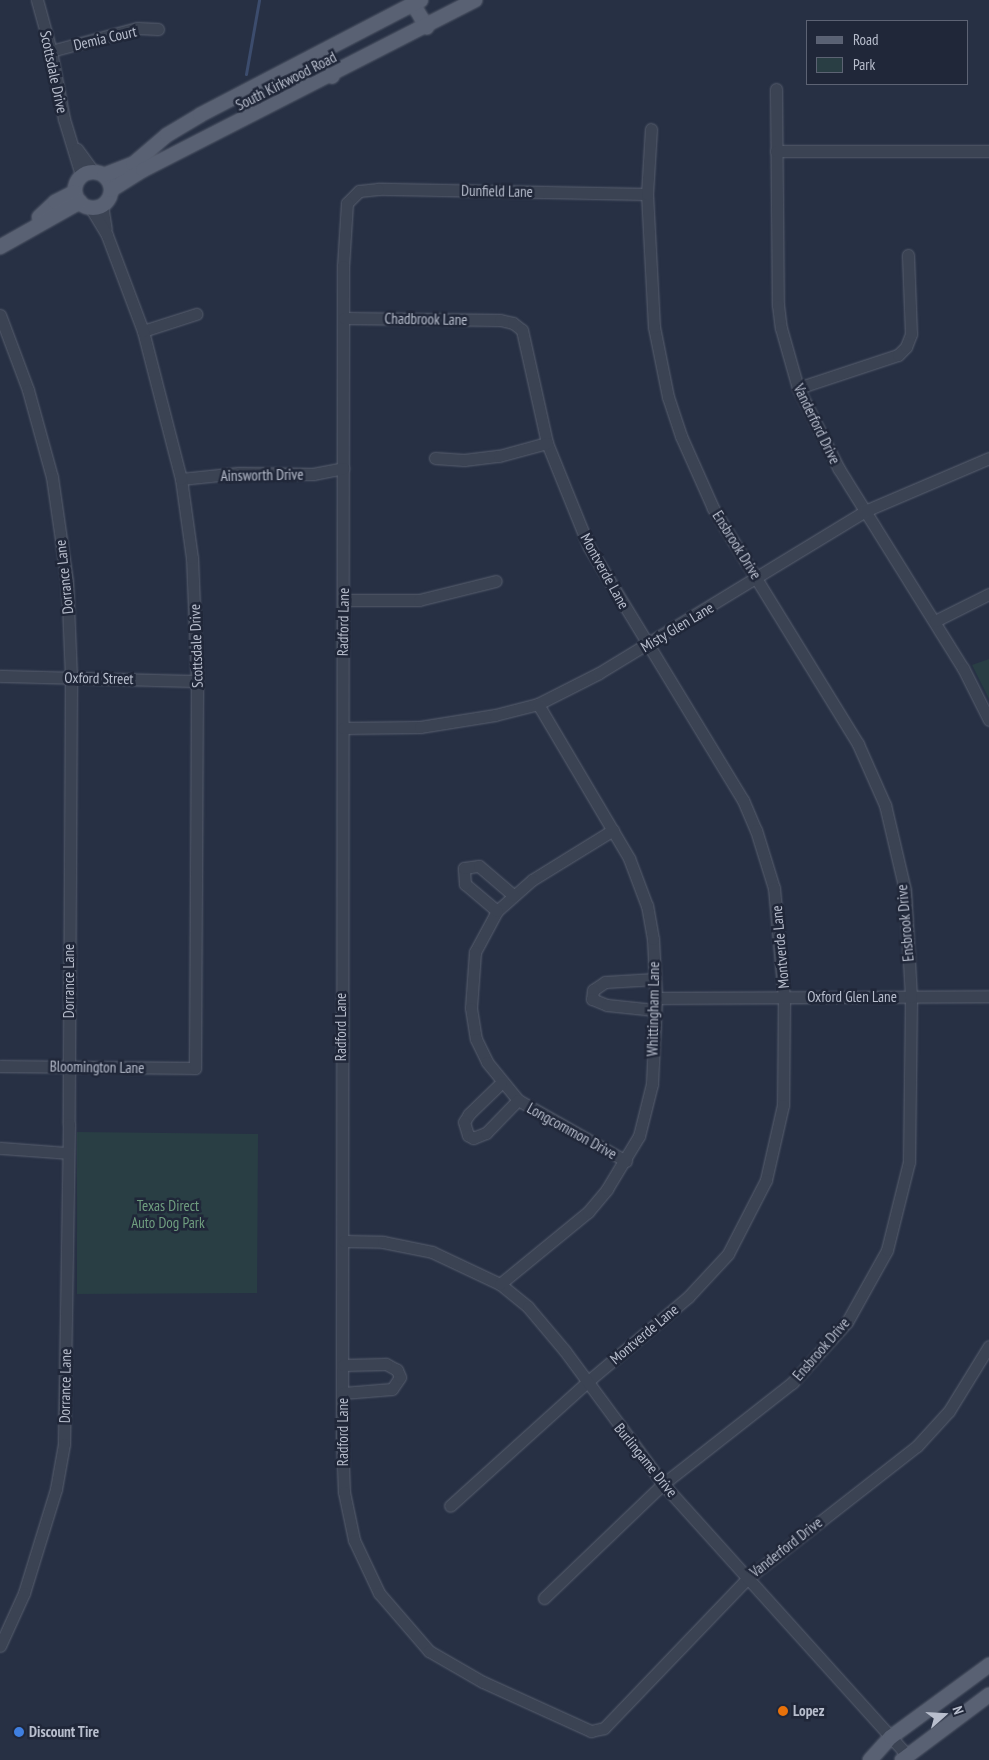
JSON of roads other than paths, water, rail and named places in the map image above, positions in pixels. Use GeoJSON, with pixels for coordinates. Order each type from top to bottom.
{"type":"FeatureCollection","features":[{"type":"Feature","properties":{"kind":"main road","name":"South Kirkwood Road"},"geometry":{"type":"LineString","coordinates":[[111,190],[143,170],[332,76],[475,0]]}},
{"type":"Feature","properties":{"kind":"main road","name":"South Kirkwood Road"},"geometry":{"type":"LineString","coordinates":[[93,174],[133,164],[168,135],[200,115],[417,2]]}},
{"type":"Feature","properties":{"kind":"main road"},"geometry":{"type":"LineString","coordinates":[[417,2],[427,27]]}},
{"type":"Feature","properties":{"kind":"main road"},"geometry":{"type":"LineString","coordinates":[[323,51],[332,76]]}},
{"type":"Feature","properties":{"kind":"main road"},"geometry":{"type":"LineString","coordinates":[[200,115],[210,138]]}},
{"type":"Feature","properties":{"kind":"main road"},"geometry":{"type":"LineString","coordinates":[[0,247],[111,190],[93,174],[87,202]]}},
{"type":"Feature","properties":{"kind":"main road"},"geometry":{"type":"LineString","coordinates":[[0,236],[29,223],[48,211],[55,202],[87,202]]}},
{"type":"Feature","properties":{"kind":"main road"},"geometry":{"type":"LineString","coordinates":[[870,1760],[891,1737],[988,1667]]}},
{"type":"Feature","properties":{"kind":"main road"},"geometry":{"type":"LineString","coordinates":[[905,1757],[989,1696]]}},
{"type":"Feature","properties":{"kind":"street","name":"Scottsdale Drive"},"geometry":{"type":"LineString","coordinates":[[37,0],[51,51],[64,119],[73,144],[93,174]]}},
{"type":"Feature","properties":{"kind":"street","name":"Demia Court"},"geometry":{"type":"LineString","coordinates":[[51,51],[137,28],[158,29]]}},
{"type":"Feature","properties":{"kind":"street","name":"Vanderford Drive"},"geometry":{"type":"LineString","coordinates":[[776,89],[778,305],[782,336],[798,388],[817,430],[865,511],[965,670],[989,720]]}},
{"type":"Feature","properties":{"kind":"street","name":"Ensbrook Drive"},"geometry":{"type":"LineString","coordinates":[[544,1598],[663,1484],[792,1383],[847,1322],[886,1250],[909,1162],[911,997],[905,890],[885,805],[858,744],[758,578],[713,508],[681,436],[668,398],[654,327],[647,194],[650,129]]}},
{"type":"Feature","properties":{"kind":"street"},"geometry":{"type":"LineString","coordinates":[[776,151],[989,151]]}},
{"type":"Feature","properties":{"kind":"street","name":"Dunfield Lane"},"geometry":{"type":"LineString","coordinates":[[350,198],[359,191],[378,189],[647,194]]}},
{"type":"Feature","properties":{"kind":"street","name":"Radford Lane"},"geometry":{"type":"LineString","coordinates":[[350,198],[345,211],[343,468],[341,1095],[344,1241],[344,1492],[354,1540],[379,1593],[429,1651],[483,1682],[591,1730]]}},
{"type":"Feature","properties":{"kind":"street","name":"Scottsdale Drive"},"geometry":{"type":"LineString","coordinates":[[87,202],[107,235],[143,331],[181,479],[192,558],[197,681],[194,1068]]}},
{"type":"Feature","properties":{"kind":"street"},"geometry":{"type":"LineString","coordinates":[[798,388],[898,355],[906,347],[910,334],[908,255]]}},
{"type":"Feature","properties":{"kind":"street"},"geometry":{"type":"LineString","coordinates":[[143,331],[196,314]]}},
{"type":"Feature","properties":{"kind":"street","name":"Dorrance Lane"},"geometry":{"type":"LineString","coordinates":[[0,316],[28,390],[52,477],[67,581],[71,678],[64,1444],[56,1489],[24,1593],[0,1646]]}},
{"type":"Feature","properties":{"kind":"street","name":"Chadbrook Lane"},"geometry":{"type":"LineString","coordinates":[[344,318],[508,322]]}},
{"type":"Feature","properties":{"kind":"street","name":"Montverde Lane"},"geometry":{"type":"LineString","coordinates":[[450,1506],[586,1383],[688,1297],[728,1254],[766,1180],[781,1114],[784,996],[774,888],[756,830],[743,800],[589,547],[547,442],[522,330],[508,322]]}},
{"type":"Feature","properties":{"kind":"street"},"geometry":{"type":"LineString","coordinates":[[435,458],[464,460],[499,456],[547,442]]}},
{"type":"Feature","properties":{"kind":"street","name":"Misty Glen Lane"},"geometry":{"type":"LineString","coordinates":[[343,728],[420,727],[495,715],[538,704],[647,645],[865,511],[989,458]]}},
{"type":"Feature","properties":{"kind":"street","name":"Ainsworth Drive"},"geometry":{"type":"LineString","coordinates":[[181,479],[238,473],[313,474],[343,468]]}},
{"type":"Feature","properties":{"kind":"street"},"geometry":{"type":"LineString","coordinates":[[344,600],[419,600],[496,580]]}},
{"type":"Feature","properties":{"kind":"street"},"geometry":{"type":"LineString","coordinates":[[935,621],[989,594]]}},
{"type":"Feature","properties":{"kind":"street","name":"Oxford Street"},"geometry":{"type":"LineString","coordinates":[[0,676],[197,681]]}},
{"type":"Feature","properties":{"kind":"street","name":"Whittingham Lane"},"geometry":{"type":"LineString","coordinates":[[500,1284],[588,1212],[626,1161],[639,1136],[652,1084],[656,998],[647,906],[629,858],[538,704]]}},
{"type":"Feature","properties":{"kind":"street","name":"Longcommon Drive"},"geometry":{"type":"LineString","coordinates":[[613,830],[513,895],[496,911],[475,952],[471,1008],[476,1039],[501,1083],[518,1100],[626,1161]]}},
{"type":"Feature","properties":{"kind":"street"},"geometry":{"type":"LineString","coordinates":[[496,911],[465,884],[464,868],[479,866],[513,895]]}},
{"type":"Feature","properties":{"kind":"street"},"geometry":{"type":"LineString","coordinates":[[655,979],[605,982],[593,990],[592,999],[607,1005],[655,1010]]}},
{"type":"Feature","properties":{"kind":"street","name":"Oxford Glen Lane"},"geometry":{"type":"LineString","coordinates":[[656,998],[989,996]]}},
{"type":"Feature","properties":{"kind":"street","name":"Bloomington Lane"},"geometry":{"type":"LineString","coordinates":[[0,1066],[194,1068]]}},
{"type":"Feature","properties":{"kind":"street","name":"Longcommon Drive"},"geometry":{"type":"LineString","coordinates":[[501,1083],[469,1114],[464,1122],[468,1135],[474,1138],[486,1133],[518,1100]]}},
{"type":"Feature","properties":{"kind":"street"},"geometry":{"type":"LineString","coordinates":[[0,1148],[68,1153]]}},
{"type":"Feature","properties":{"kind":"street","name":"Burlingame Drive"},"geometry":{"type":"LineString","coordinates":[[344,1241],[383,1242],[432,1252],[500,1284],[546,1327],[663,1484],[891,1737],[905,1757]]}},
{"type":"Feature","properties":{"kind":"street","name":"Vanderford Drive"},"geometry":{"type":"LineString","coordinates":[[591,1730],[604,1728],[615,1719],[686,1638],[748,1578],[917,1446],[949,1411],[984,1364],[989,1346]]}},
{"type":"Feature","properties":{"kind":"street"},"geometry":{"type":"LineString","coordinates":[[343,1364],[386,1364],[397,1370],[400,1377],[392,1389],[343,1393]]}},
{"type":"Feature","properties":{"kind":"waterway"},"geometry":{"type":"LineString","coordinates":[[246,74],[259,0]]}},
{"type":"Feature","properties":{"kind":"place","name":"Lopez"},"geometry":{"type":"Point","coordinates":[783,1711]}},
{"type":"Feature","properties":{"kind":"place","name":"Discount Tire"},"geometry":{"type":"Point","coordinates":[19,1732]}},
{"type":"Feature","properties":{"kind":"park label","name":"Texas Direct Auto Dog Park"},"geometry":{"type":"Point","coordinates":[168,1214]}}]}
